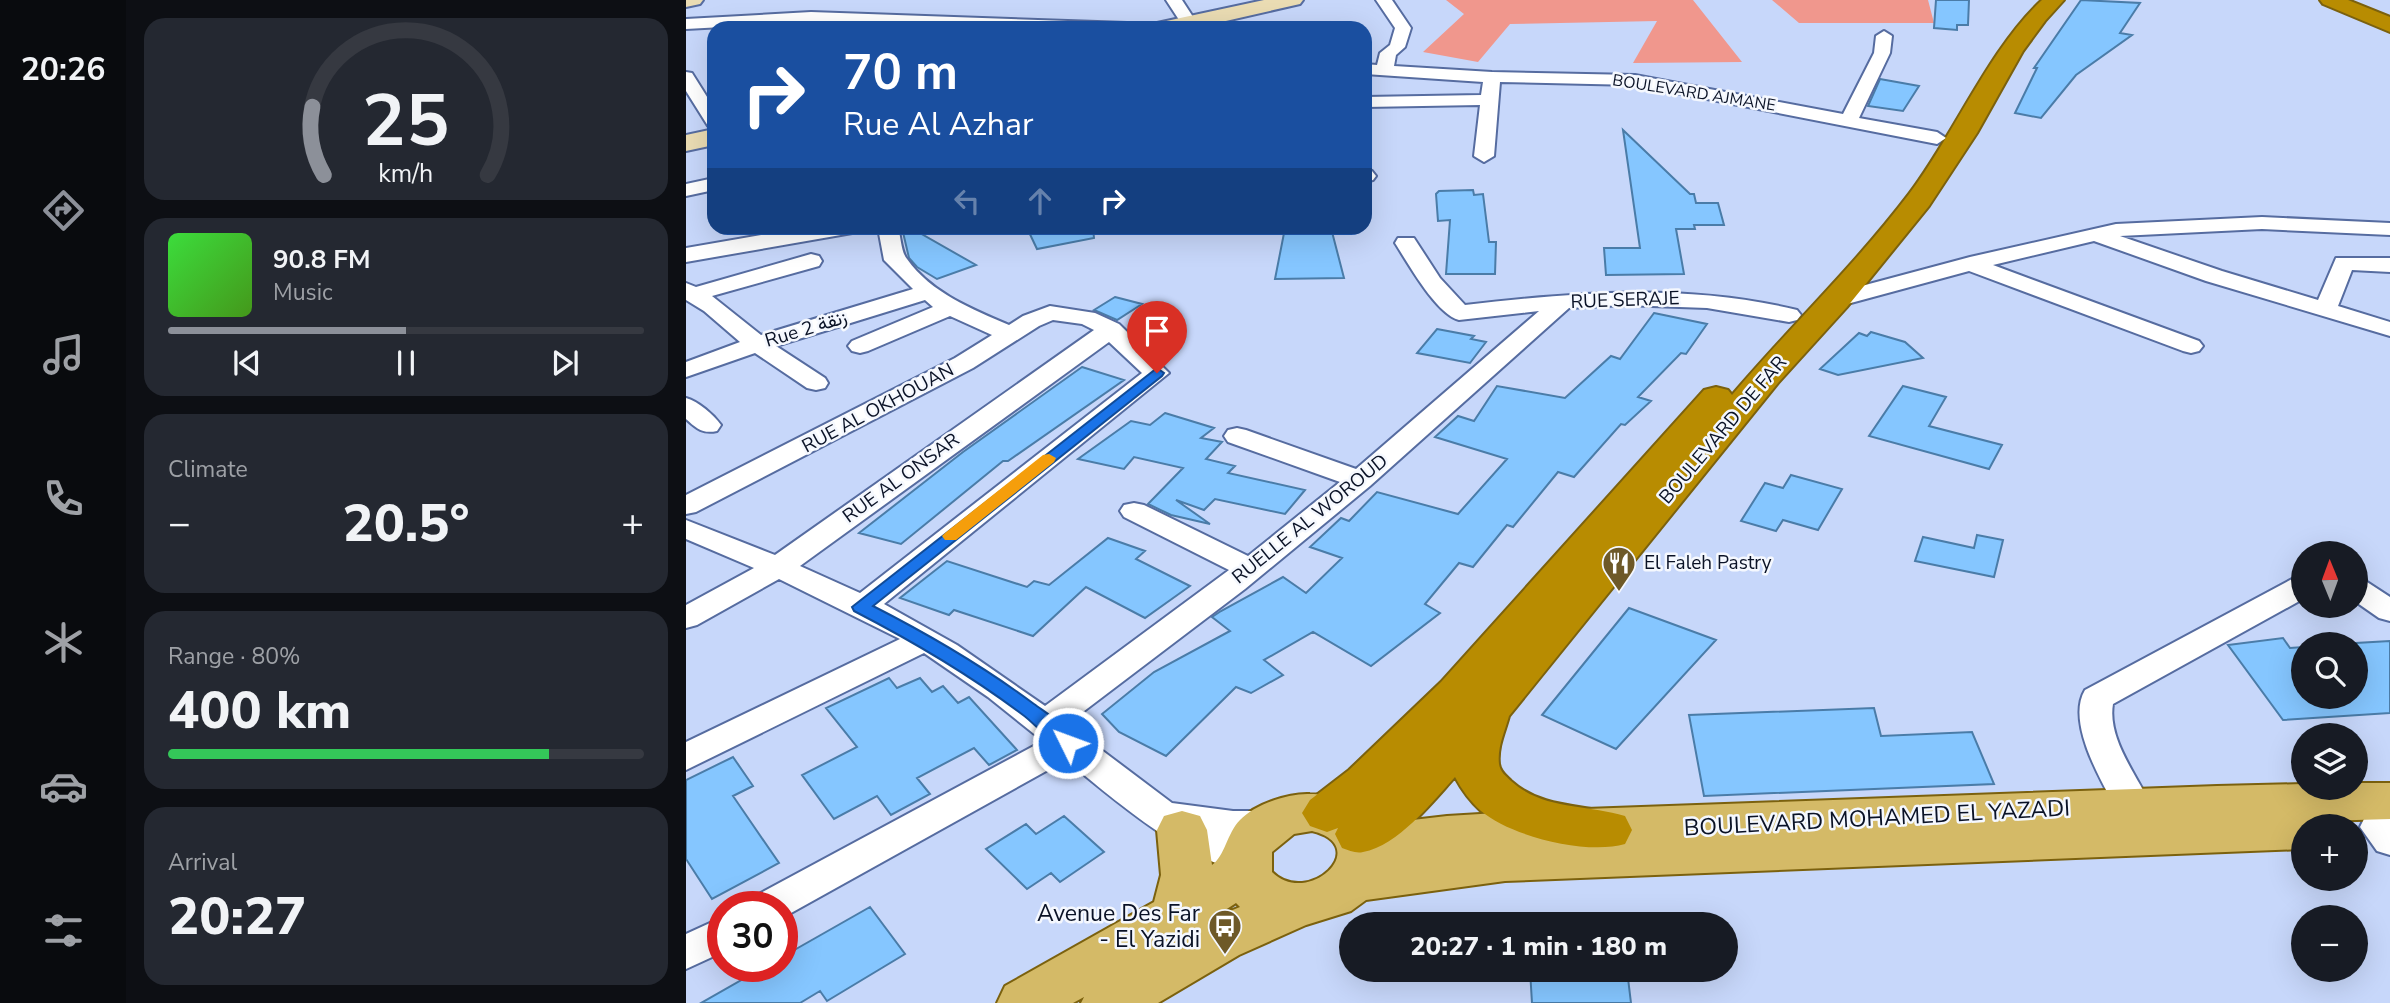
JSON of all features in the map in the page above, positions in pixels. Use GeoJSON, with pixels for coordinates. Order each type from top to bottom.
{"type":"FeatureCollection","features":[{"type":"Feature","properties":{"kind":"highway"},"geometry":{"type":"LineString","coordinates":[[2330,0],[2390,22]]}},
{"type":"Feature","properties":{"kind":"highway"},"geometry":{"type":"LineString","coordinates":[[2343,0],[2390,22]]}},
{"type":"Feature","properties":{"kind":"highway"},"geometry":{"type":"LineString","coordinates":[[2370,0],[2390,8]]}},
{"type":"Feature","properties":{"kind":"highway","name":"BOULEVARD DE FAR"},"geometry":{"type":"LineString","coordinates":[[1351,843],[1366,783],[1457,693],[1789,315],[1862,237],[1922,163],[2033,2]]}},
{"type":"Feature","properties":{"kind":"highway","name":"BOULEVARD DE FAR"},"geometry":{"type":"LineString","coordinates":[[1351,843],[1399,806],[1535,656],[1766,376],[1836,300],[1919,200],[1964,133],[2012,50],[2037,16],[2033,2]]}},
{"type":"Feature","properties":{"kind":"highway"},"geometry":{"type":"LineString","coordinates":[[1489,707],[1475,760],[1479,777],[1494,795],[1521,814],[1606,830]]}},
{"type":"Feature","properties":{"kind":"main road","name":"BOULEVARD MOHAMED EL YAZADI"},"geometry":{"type":"LineString","coordinates":[[1351,843],[1437,834],[1606,830],[2134,807],[2381,825]]}},
{"type":"Feature","properties":{"kind":"main road"},"geometry":{"type":"LineString","coordinates":[[1025,1003],[1177,915],[1296,813],[1351,843],[1329,899],[1297,906],[1220,939],[1109,1003]]}},
{"type":"Feature","properties":{"kind":"main road"},"geometry":{"type":"LineString","coordinates":[[1173,823],[1187,875],[1177,915]]}},
{"type":"Feature","properties":{"kind":"main road","name":"BOULEVARD MOHAMED EL YAZADI"},"geometry":{"type":"LineString","coordinates":[[1351,843],[1438,868],[1505,861],[2291,830]]}},
{"type":"Feature","properties":{"kind":"main road"},"geometry":{"type":"LineString","coordinates":[[1252,851],[1247,881],[1255,891],[1267,899],[1297,906]]}},
{"type":"Feature","properties":{"kind":"street"},"geometry":{"type":"LineString","coordinates":[[686,1],[693,0]]}},
{"type":"Feature","properties":{"kind":"street"},"geometry":{"type":"LineString","coordinates":[[1174,0],[1188,21]]}},
{"type":"Feature","properties":{"kind":"street"},"geometry":{"type":"LineString","coordinates":[[1198,21],[1293,0]]}},
{"type":"Feature","properties":{"kind":"street"},"geometry":{"type":"LineString","coordinates":[[1384,0],[1403,28],[1397,47],[1388,53],[1385,69]]}},
{"type":"Feature","properties":{"kind":"street"},"geometry":{"type":"LineString","coordinates":[[840,21],[946,21]]}},
{"type":"Feature","properties":{"kind":"street"},"geometry":{"type":"LineString","coordinates":[[686,24],[707,24]]}},
{"type":"Feature","properties":{"kind":"street"},"geometry":{"type":"LineString","coordinates":[[1849,120],[1882,52],[1884,36]]}},
{"type":"Feature","properties":{"kind":"street","name":"BOULEVARD AJMANE"},"geometry":{"type":"LineString","coordinates":[[1372,69],[1492,77],[1635,80],[1937,138]]}},
{"type":"Feature","properties":{"kind":"street"},"geometry":{"type":"LineString","coordinates":[[686,77],[707,111]]}},
{"type":"Feature","properties":{"kind":"street"},"geometry":{"type":"LineString","coordinates":[[1484,156],[1492,77]]}},
{"type":"Feature","properties":{"kind":"street"},"geometry":{"type":"LineString","coordinates":[[1372,102],[1488,100]]}},
{"type":"Feature","properties":{"kind":"street"},"geometry":{"type":"LineString","coordinates":[[686,143],[707,138]]}},
{"type":"Feature","properties":{"kind":"street"},"geometry":{"type":"LineString","coordinates":[[686,190],[707,186]]}},
{"type":"Feature","properties":{"kind":"street"},"geometry":{"type":"LineString","coordinates":[[1836,300],[2093,234],[2157,226],[2262,223],[2390,229]]}},
{"type":"Feature","properties":{"kind":"street"},"geometry":{"type":"LineString","coordinates":[[2093,234],[2325,311],[2389,326]]}},
{"type":"Feature","properties":{"kind":"street"},"geometry":{"type":"LineString","coordinates":[[686,255],[791,235]]}},
{"type":"Feature","properties":{"kind":"street"},"geometry":{"type":"LineString","coordinates":[[890,235],[895,260],[928,292],[950,309],[1010,334]]}},
{"type":"Feature","properties":{"kind":"street","name":"RUE SERAJE"},"geometry":{"type":"LineString","coordinates":[[1406,243],[1432,282],[1459,313],[1563,302],[1691,298],[1789,315]]}},
{"type":"Feature","properties":{"kind":"street"},"geometry":{"type":"LineString","coordinates":[[694,302],[811,261]]}},
{"type":"Feature","properties":{"kind":"street"},"geometry":{"type":"LineString","coordinates":[[2325,311],[2344,263],[2390,265]]}},
{"type":"Feature","properties":{"kind":"street"},"geometry":{"type":"LineString","coordinates":[[1970,264],[2191,346]]}},
{"type":"Feature","properties":{"kind":"street","name":"Rue 2 زنقة"},"geometry":{"type":"LineString","coordinates":[[686,370],[757,344],[928,292]]}},
{"type":"Feature","properties":{"kind":"street"},"geometry":{"type":"LineString","coordinates":[[694,302],[816,383]]}},
{"type":"Feature","properties":{"kind":"street","name":"RUELLE AL WOROUD"},"geometry":{"type":"LineString","coordinates":[[796,891],[1057,732],[1360,480],[1563,302]]}},
{"type":"Feature","properties":{"kind":"street"},"geometry":{"type":"LineString","coordinates":[[860,346],[950,309]]}},
{"type":"Feature","properties":{"kind":"street","name":"RUE AL OKHOUAN"},"geometry":{"type":"LineString","coordinates":[[686,506],[940,377],[1046,314],[1068,314],[1087,318],[1111,329]]}},
{"type":"Feature","properties":{"kind":"street"},"geometry":{"type":"LineString","coordinates":[[861,607],[1157,373],[1111,329]]}},
{"type":"Feature","properties":{"kind":"street","name":"RUE AL ONSAR"},"geometry":{"type":"LineString","coordinates":[[686,618],[777,568],[1111,329]]}},
{"type":"Feature","properties":{"kind":"street"},"geometry":{"type":"LineString","coordinates":[[686,406],[708,425]]}},
{"type":"Feature","properties":{"kind":"street"},"geometry":{"type":"LineString","coordinates":[[1237,436],[1360,480]]}},
{"type":"Feature","properties":{"kind":"street"},"geometry":{"type":"LineString","coordinates":[[1134,511],[1250,569]]}},
{"type":"Feature","properties":{"kind":"street"},"geometry":{"type":"LineString","coordinates":[[686,529],[861,607],[925,640],[992,682],[1200,842],[1252,851]]}},
{"type":"Feature","properties":{"kind":"street"},"geometry":{"type":"LineString","coordinates":[[2134,807],[2095,725],[2093,709],[2097,698],[2291,593]]}},
{"type":"Feature","properties":{"kind":"street"},"geometry":{"type":"LineString","coordinates":[[2368,597],[2390,611]]}},
{"type":"Feature","properties":{"kind":"street"},"geometry":{"type":"LineString","coordinates":[[686,757],[925,640]]}},
{"type":"Feature","properties":{"kind":"street"},"geometry":{"type":"LineString","coordinates":[[686,953],[707,942]]}},
{"type":"Feature","properties":{"kind":"shaded area"},"geometry":{"type":"Polygon","coordinates":[[[1446,0],[1693,0],[1742,62],[1633,63],[1657,21],[1510,24],[1478,62],[1423,52],[1464,14],[1446,0]]]}},
{"type":"Feature","properties":{"kind":"shaded area"},"geometry":{"type":"Polygon","coordinates":[[[1772,0],[1928,0],[1934,23],[1799,23],[1772,0]]]}},
{"type":"Feature","properties":{"kind":"building"},"geometry":{"type":"Polygon","coordinates":[[[1936,0],[1969,0],[1968,25],[1957,25],[1957,30],[1934,28],[1936,0]]]}},
{"type":"Feature","properties":{"kind":"building"},"geometry":{"type":"Polygon","coordinates":[[[2081,0],[2140,3],[2120,33],[2132,35],[2076,75],[2041,118],[2015,113],[2037,68],[2034,68],[2081,0]]]}},
{"type":"Feature","properties":{"kind":"building"},"geometry":{"type":"Polygon","coordinates":[[[1880,79],[1919,86],[1903,111],[1868,106],[1880,79]]]}},
{"type":"Feature","properties":{"kind":"building"},"geometry":{"type":"Polygon","coordinates":[[[1623,130],[1690,194],[1694,194],[1696,203],[1718,203],[1724,225],[1694,225],[1695,229],[1676,229],[1684,274],[1606,275],[1604,248],[1640,248],[1623,130]]]}},
{"type":"Feature","properties":{"kind":"building"},"geometry":{"type":"Polygon","coordinates":[[[1473,190],[1474,195],[1483,194],[1489,242],[1496,242],[1495,274],[1446,274],[1450,220],[1438,221],[1436,194],[1439,191],[1473,190]]]}},
{"type":"Feature","properties":{"kind":"building"},"geometry":{"type":"Polygon","coordinates":[[[904,235],[923,235],[976,265],[937,279],[917,267],[909,258],[904,235]]]}},
{"type":"Feature","properties":{"kind":"building"},"geometry":{"type":"Polygon","coordinates":[[[1030,235],[1094,235],[1094,238],[1037,249],[1030,235]]]}},
{"type":"Feature","properties":{"kind":"building"},"geometry":{"type":"Polygon","coordinates":[[[1284,235],[1333,235],[1344,278],[1275,279],[1284,235]]]}},
{"type":"Feature","properties":{"kind":"building"},"geometry":{"type":"Polygon","coordinates":[[[1115,297],[1142,304],[1117,320],[1094,310],[1115,297]]]}},
{"type":"Feature","properties":{"kind":"building"},"geometry":{"type":"Polygon","coordinates":[[[1654,313],[1707,324],[1686,354],[1681,353],[1638,397],[1651,401],[1625,425],[1621,424],[1574,477],[1558,472],[1513,527],[1507,525],[1473,567],[1459,563],[1425,604],[1440,613],[1371,666],[1313,632],[1264,660],[1283,675],[1251,693],[1236,687],[1166,756],[1119,732],[1102,714],[1154,672],[1230,631],[1212,617],[1221,611],[1283,577],[1306,593],[1342,558],[1310,547],[1341,518],[1349,521],[1377,492],[1458,514],[1507,459],[1435,437],[1458,416],[1474,421],[1497,386],[1565,398],[1611,356],[1620,359],[1654,313]]]}},
{"type":"Feature","properties":{"kind":"building"},"geometry":{"type":"Polygon","coordinates":[[[1437,329],[1474,336],[1471,339],[1486,342],[1470,363],[1417,353],[1437,329]]]}},
{"type":"Feature","properties":{"kind":"building"},"geometry":{"type":"Polygon","coordinates":[[[1871,332],[1905,342],[1923,358],[1838,375],[1820,369],[1859,333],[1867,336],[1871,332]]]}},
{"type":"Feature","properties":{"kind":"building"},"geometry":{"type":"Polygon","coordinates":[[[1082,367],[1124,380],[1008,461],[1003,461],[901,544],[859,533],[963,452],[1082,367]]]}},
{"type":"Feature","properties":{"kind":"building"},"geometry":{"type":"Polygon","coordinates":[[[1903,386],[1946,397],[1929,426],[2002,445],[1989,469],[1869,436],[1903,386]]]}},
{"type":"Feature","properties":{"kind":"building"},"geometry":{"type":"Polygon","coordinates":[[[1165,413],[1214,428],[1201,438],[1222,442],[1206,459],[1235,466],[1228,473],[1305,490],[1285,514],[1215,499],[1204,510],[1176,500],[1210,524],[1171,515],[1148,504],[1183,468],[1134,457],[1124,469],[1078,459],[1131,421],[1150,425],[1165,413]]]}},
{"type":"Feature","properties":{"kind":"building"},"geometry":{"type":"Polygon","coordinates":[[[1791,475],[1842,489],[1818,530],[1783,520],[1776,531],[1741,521],[1765,483],[1783,488],[1791,475]]]}},
{"type":"Feature","properties":{"kind":"building"},"geometry":{"type":"Polygon","coordinates":[[[1977,535],[2003,540],[1994,577],[1915,561],[1923,537],[1974,548],[1977,535]]]}},
{"type":"Feature","properties":{"kind":"building"},"geometry":{"type":"Polygon","coordinates":[[[1108,538],[1145,551],[1136,559],[1190,586],[1145,618],[1086,587],[1033,636],[954,610],[949,615],[900,598],[947,561],[1027,587],[1034,581],[1049,585],[1108,538]]]}},
{"type":"Feature","properties":{"kind":"building"},"geometry":{"type":"Polygon","coordinates":[[[1629,608],[1716,640],[1616,749],[1542,715],[1629,608]]]}},
{"type":"Feature","properties":{"kind":"building"},"geometry":{"type":"Polygon","coordinates":[[[2283,638],[2291,648],[2291,709],[2368,709],[2368,642],[2390,641],[2390,713],[2283,720],[2228,645],[2283,638]]]}},
{"type":"Feature","properties":{"kind":"building"},"geometry":{"type":"Polygon","coordinates":[[[889,678],[897,688],[920,678],[932,692],[943,686],[958,703],[969,697],[1017,750],[989,765],[974,748],[917,778],[930,794],[891,815],[877,796],[834,819],[802,775],[857,747],[826,708],[889,678]]]}},
{"type":"Feature","properties":{"kind":"building"},"geometry":{"type":"Polygon","coordinates":[[[1874,708],[1881,736],[1972,732],[1994,784],[1704,796],[1689,715],[1874,708]]]}},
{"type":"Feature","properties":{"kind":"building"},"geometry":{"type":"Polygon","coordinates":[[[733,757],[753,786],[733,796],[779,863],[727,891],[707,891],[686,859],[686,780],[733,757]]]}},
{"type":"Feature","properties":{"kind":"building"},"geometry":{"type":"Polygon","coordinates":[[[1064,816],[1104,852],[1060,882],[1051,873],[1027,889],[986,849],[1026,824],[1036,834],[1064,816]]]}},
{"type":"Feature","properties":{"kind":"building"},"geometry":{"type":"Polygon","coordinates":[[[870,907],[905,954],[827,1001],[820,991],[800,1003],[701,1003],[738,982],[798,982],[798,948],[870,907]]]}},
{"type":"Feature","properties":{"kind":"building"},"geometry":{"type":"Polygon","coordinates":[[[1531,982],[1628,982],[1631,1003],[1532,1003],[1531,982]]]}},
{"type":"Feature","properties":{"kind":"slow traffic"},"geometry":{"type":"LineString","coordinates":[[950,536],[1049,458]]}},
{"type":"Feature","properties":{"kind":"place","name":"El Faleh Pastry"},"geometry":{"type":"Point","coordinates":[1619,593]}},
{"type":"Feature","properties":{"kind":"place","name":"Avenue Des Far - El Yazidi"},"geometry":{"type":"Point","coordinates":[1225,956]}},
{"type":"Feature","properties":{"kind":"route"},"geometry":{"type":"LineString","coordinates":[[1068,743],[1046,722],[992,682],[925,640],[861,607],[1157,373]]}}]}
